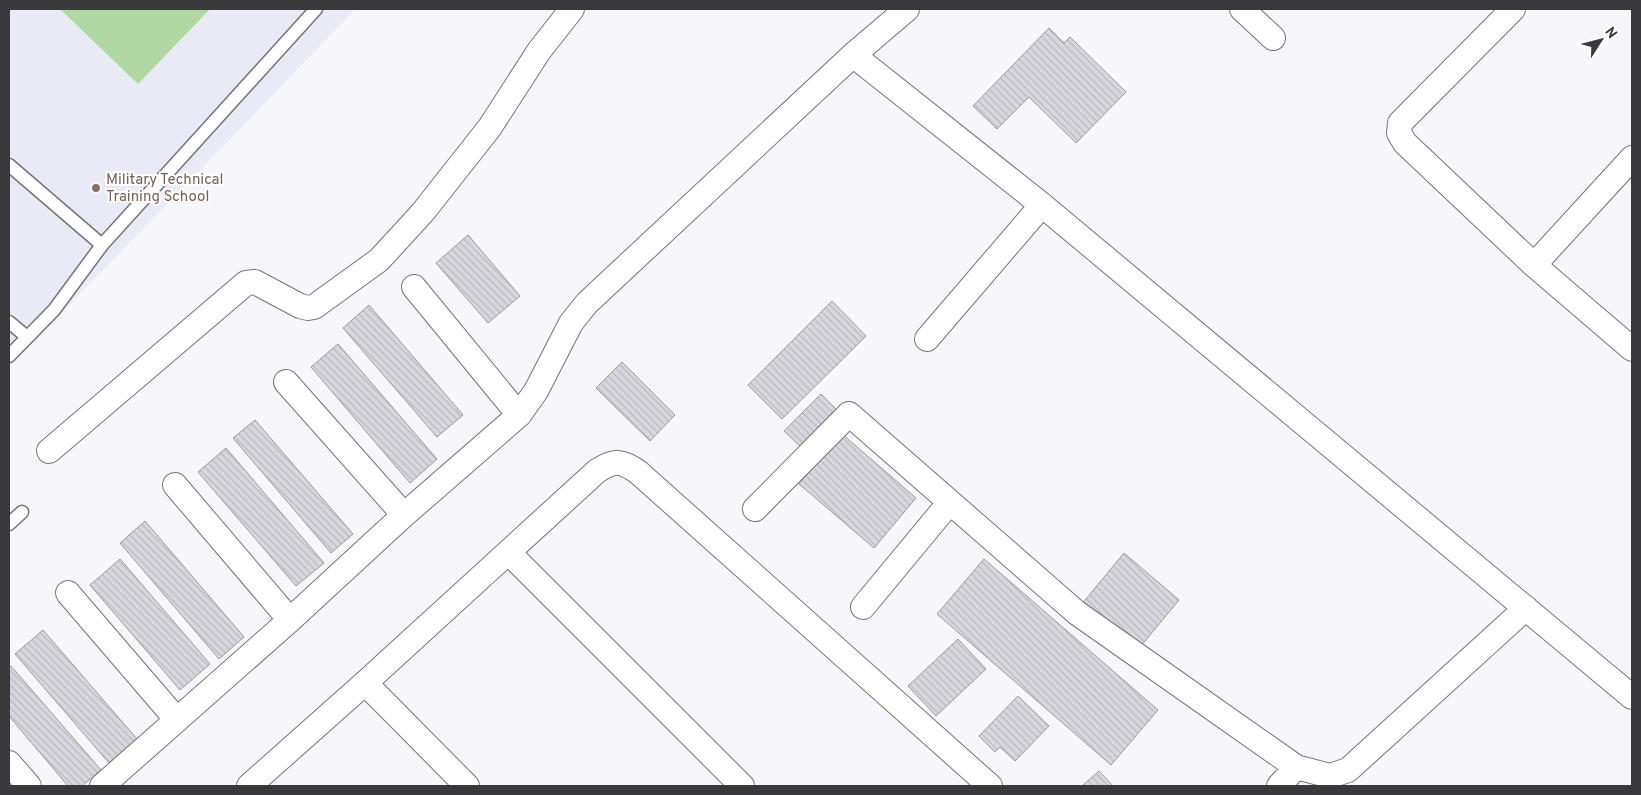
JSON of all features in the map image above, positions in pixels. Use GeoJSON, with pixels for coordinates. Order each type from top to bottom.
{"type":"FeatureCollection","features":[{"type":"Feature","properties":{"kind":"street"},"geometry":{"type":"LineString","coordinates":[[49,452],[246,284],[255,282],[300,306],[314,307],[379,260],[423,212],[490,127],[534,58],[572,9]]}},
{"type":"Feature","properties":{"kind":"street"},"geometry":{"type":"LineString","coordinates":[[102,786],[290,620],[404,515],[519,415],[536,391],[571,323],[587,303],[853,55],[907,9]]}},
{"type":"Feature","properties":{"kind":"street"},"geometry":{"type":"LineString","coordinates":[[1242,9],[1273,38]]}},
{"type":"Feature","properties":{"kind":"street"},"geometry":{"type":"LineString","coordinates":[[1513,9],[1400,123],[1399,133],[1405,143],[1534,264],[1632,349]]}},
{"type":"Feature","properties":{"kind":"street"},"geometry":{"type":"LineString","coordinates":[[853,55],[1042,205],[1632,696]]}},
{"type":"Feature","properties":{"kind":"street"},"geometry":{"type":"LineString","coordinates":[[1534,264],[1632,158]]}},
{"type":"Feature","properties":{"kind":"street"},"geometry":{"type":"LineString","coordinates":[[927,339],[1042,205]]}},
{"type":"Feature","properties":{"kind":"street"},"geometry":{"type":"LineString","coordinates":[[414,287],[519,415]]}},
{"type":"Feature","properties":{"kind":"street"},"geometry":{"type":"LineString","coordinates":[[286,382],[404,515]]}},
{"type":"Feature","properties":{"kind":"street"},"geometry":{"type":"LineString","coordinates":[[755,509],[849,414],[1077,613],[1296,767],[1330,776],[1348,770],[1526,608]]}},
{"type":"Feature","properties":{"kind":"street"},"geometry":{"type":"LineString","coordinates":[[249,786],[598,471],[610,463],[624,463],[646,479],[990,786]]}},
{"type":"Feature","properties":{"kind":"street"},"geometry":{"type":"LineString","coordinates":[[175,485],[290,620]]}},
{"type":"Feature","properties":{"kind":"street"},"geometry":{"type":"LineString","coordinates":[[863,607],[950,502]]}},
{"type":"Feature","properties":{"kind":"street"},"geometry":{"type":"LineString","coordinates":[[508,553],[742,786]]}},
{"type":"Feature","properties":{"kind":"street"},"geometry":{"type":"LineString","coordinates":[[68,593],[177,720]]}},
{"type":"Feature","properties":{"kind":"street"},"geometry":{"type":"LineString","coordinates":[[365,683],[467,786]]}},
{"type":"Feature","properties":{"kind":"street"},"geometry":{"type":"LineString","coordinates":[[9,763],[29,786]]}},
{"type":"Feature","properties":{"kind":"street"},"geometry":{"type":"LineString","coordinates":[[1279,786],[1296,767]]}},
{"type":"Feature","properties":{"kind":"lane"},"geometry":{"type":"LineString","coordinates":[[9,356],[54,310],[102,245],[316,9]]}},
{"type":"Feature","properties":{"kind":"lane"},"geometry":{"type":"LineString","coordinates":[[9,165],[102,245]]}},
{"type":"Feature","properties":{"kind":"lane"},"geometry":{"type":"LineString","coordinates":[[9,322],[27,337]]}},
{"type":"Feature","properties":{"kind":"lane"},"geometry":{"type":"LineString","coordinates":[[9,524],[22,512]]}},
{"type":"Feature","properties":{"kind":"shaded area","name":"Military Technical Training School"},"geometry":{"type":"Polygon","coordinates":[[[9,9],[356,9],[9,367],[9,9]]]}},
{"type":"Feature","properties":{"kind":"green space"},"geometry":{"type":"Polygon","coordinates":[[[60,9],[210,9],[138,84],[60,9]]]}},
{"type":"Feature","properties":{"kind":"building"},"geometry":{"type":"Polygon","coordinates":[[[1049,28],[1064,43],[1070,37],[1126,92],[1076,143],[1029,97],[997,129],[973,106],[1049,28]]]}},
{"type":"Feature","properties":{"kind":"building"},"geometry":{"type":"Polygon","coordinates":[[[468,235],[520,296],[488,323],[436,263],[468,235]]]}},
{"type":"Feature","properties":{"kind":"building"},"geometry":{"type":"Polygon","coordinates":[[[832,301],[866,336],[782,419],[748,385],[832,301]]]}},
{"type":"Feature","properties":{"kind":"building"},"geometry":{"type":"Polygon","coordinates":[[[369,305],[463,415],[437,437],[343,328],[369,305]]]}},
{"type":"Feature","properties":{"kind":"building"},"geometry":{"type":"Polygon","coordinates":[[[338,344],[437,459],[410,483],[311,367],[338,344]]]}},
{"type":"Feature","properties":{"kind":"building"},"geometry":{"type":"Polygon","coordinates":[[[622,362],[675,415],[650,441],[596,388],[622,362]]]}},
{"type":"Feature","properties":{"kind":"building"},"geometry":{"type":"Polygon","coordinates":[[[821,394],[836,409],[800,446],[784,431],[821,394]]]}},
{"type":"Feature","properties":{"kind":"building"},"geometry":{"type":"Polygon","coordinates":[[[255,420],[353,534],[331,553],[233,438],[255,420]]]}},
{"type":"Feature","properties":{"kind":"building"},"geometry":{"type":"Polygon","coordinates":[[[842,434],[916,498],[874,548],[799,484],[842,434]]]}},
{"type":"Feature","properties":{"kind":"building"},"geometry":{"type":"Polygon","coordinates":[[[226,448],[324,563],[296,586],[198,472],[226,448]]]}},
{"type":"Feature","properties":{"kind":"building"},"geometry":{"type":"Polygon","coordinates":[[[145,521],[244,637],[219,659],[120,543],[145,521]]]}},
{"type":"Feature","properties":{"kind":"building"},"geometry":{"type":"Polygon","coordinates":[[[1124,553],[1179,600],[1136,652],[1081,605],[1124,553]]]}},
{"type":"Feature","properties":{"kind":"building"},"geometry":{"type":"Polygon","coordinates":[[[120,559],[210,664],[180,690],[90,585],[120,559]]]}},
{"type":"Feature","properties":{"kind":"building"},"geometry":{"type":"Polygon","coordinates":[[[984,559],[1158,710],[1111,765],[937,614],[984,559]]]}},
{"type":"Feature","properties":{"kind":"building"},"geometry":{"type":"Polygon","coordinates":[[[43,630],[137,739],[109,763],[15,654],[43,630]]]}},
{"type":"Feature","properties":{"kind":"building"},"geometry":{"type":"Polygon","coordinates":[[[958,639],[986,669],[936,716],[908,686],[958,639]]]}},
{"type":"Feature","properties":{"kind":"building"},"geometry":{"type":"Polygon","coordinates":[[[11,666],[101,770],[82,786],[68,786],[9,716],[9,668],[11,666]]]}},
{"type":"Feature","properties":{"kind":"building"},"geometry":{"type":"Polygon","coordinates":[[[1018,696],[1049,726],[1015,761],[1000,747],[995,752],[979,736],[1018,696]]]}},
{"type":"Feature","properties":{"kind":"building"},"geometry":{"type":"Polygon","coordinates":[[[1099,771],[1113,786],[1082,786],[1099,771]]]}},
{"type":"Feature","properties":{"kind":"place","name":"Military Technical Training School"},"geometry":{"type":"Point","coordinates":[96,188]}}]}
